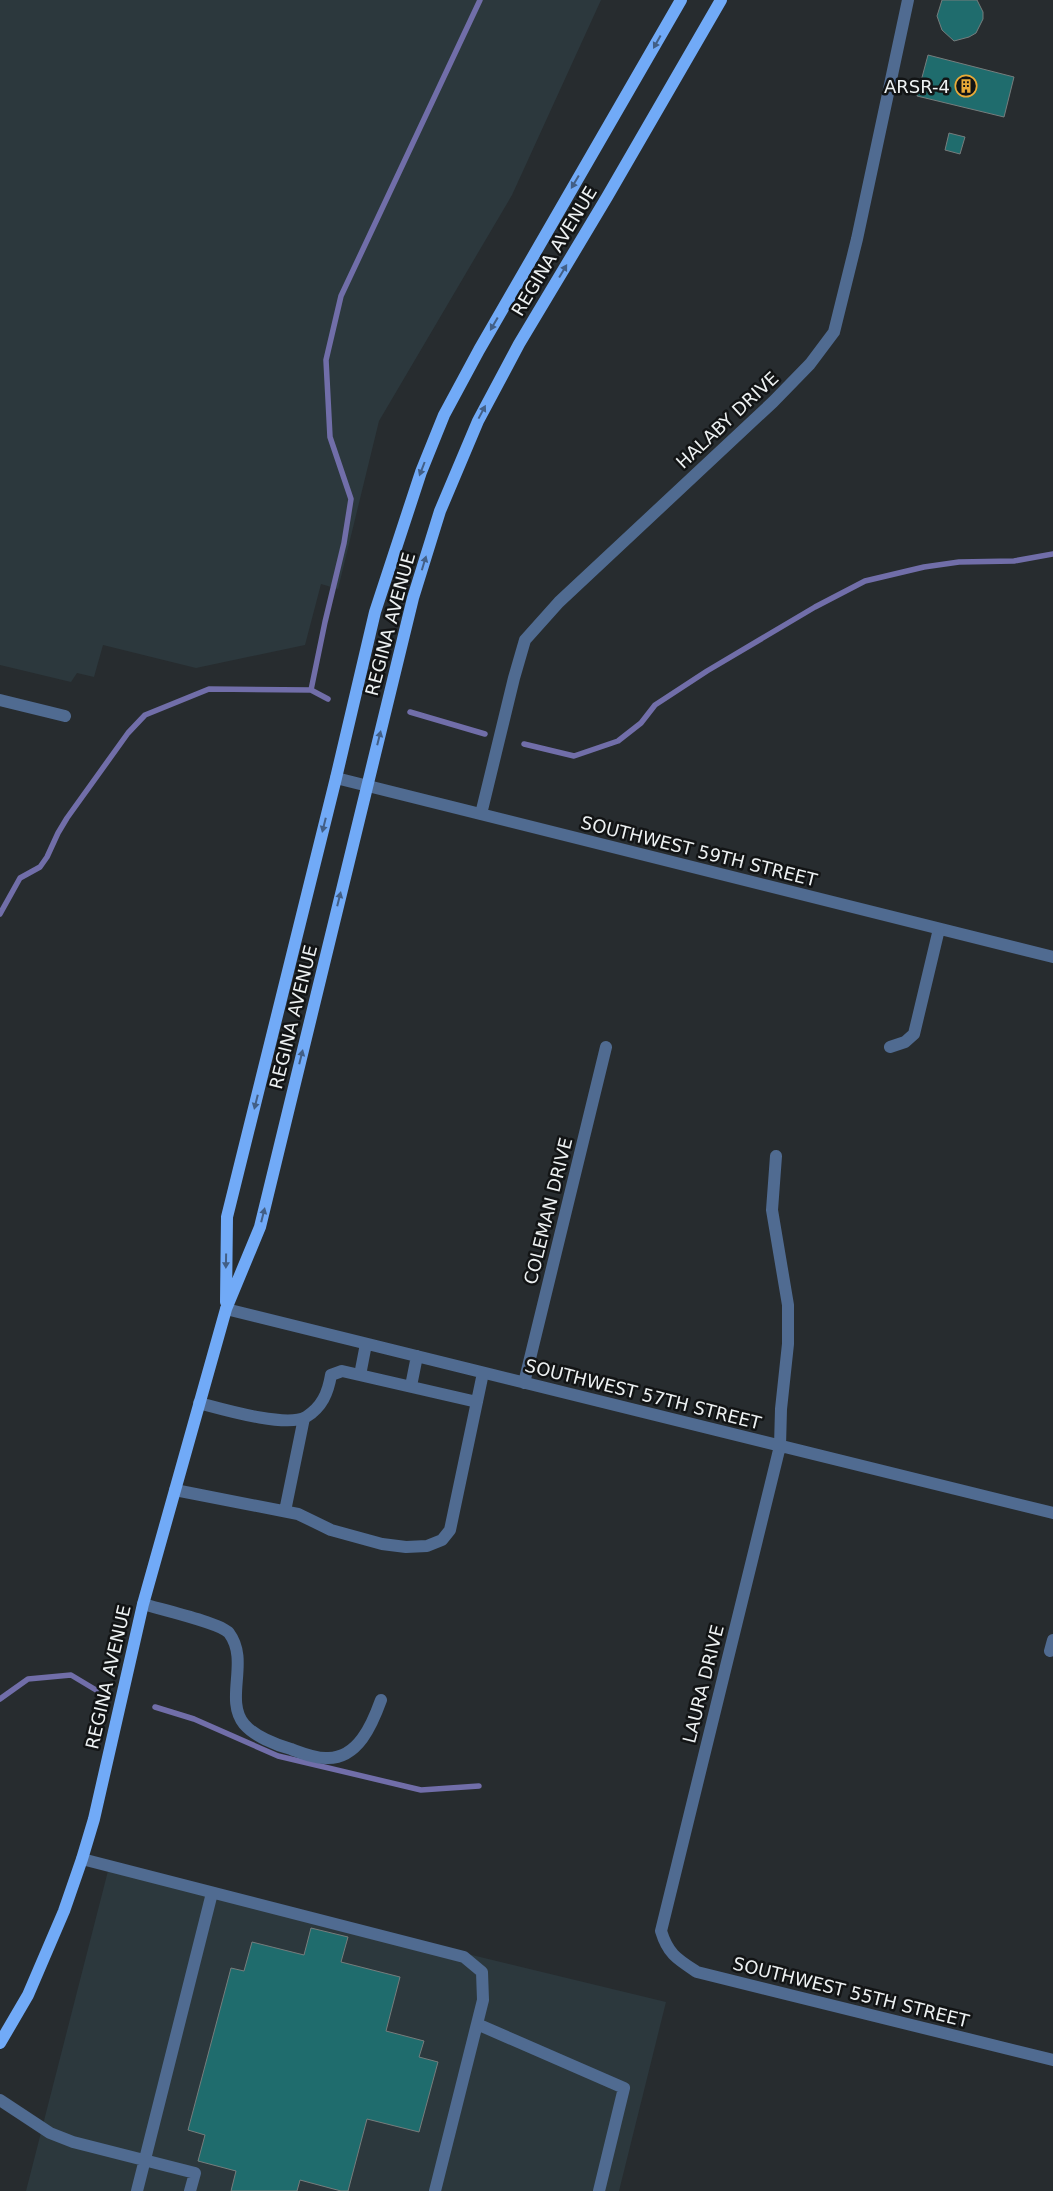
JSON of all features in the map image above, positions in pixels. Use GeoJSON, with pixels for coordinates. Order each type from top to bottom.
{"type":"FeatureCollection","features":[{"type":"Feature","properties":{"kind":"main road","name":"REGINA AVENUE"},"geometry":{"type":"LineString","coordinates":[[226,1309],[227,1217],[336,778],[375,612],[421,472],[444,415],[556,214],[681,0]]}},
{"type":"Feature","properties":{"kind":"main road","name":"REGINA AVENUE"},"geometry":{"type":"LineString","coordinates":[[0,2043],[28,1995],[64,1911],[94,1819],[143,1604],[199,1403],[226,1309],[260,1227],[413,598],[440,511],[478,421],[519,344],[612,188],[720,0]]}},
{"type":"Feature","properties":{"kind":"street","name":"HALABY DRIVE"},"geometry":{"type":"LineString","coordinates":[[480,814],[525,640],[559,602],[773,402],[810,364],[834,332],[908,0]]}},
{"type":"Feature","properties":{"kind":"street"},"geometry":{"type":"LineString","coordinates":[[0,700],[65,716]]}},
{"type":"Feature","properties":{"kind":"street","name":"SOUTHWEST 59TH STREET"},"geometry":{"type":"LineString","coordinates":[[336,778],[1053,958]]}},
{"type":"Feature","properties":{"kind":"street"},"geometry":{"type":"LineString","coordinates":[[890,1048],[905,1042],[914,1034],[939,929]]}},
{"type":"Feature","properties":{"kind":"street","name":"COLEMAN DRIVE"},"geometry":{"type":"LineString","coordinates":[[524,1382],[606,1047]]}},
{"type":"Feature","properties":{"kind":"street","name":"LAURA DRIVE"},"geometry":{"type":"LineString","coordinates":[[661,1931],[780,1446],[781,1409],[788,1344],[788,1305],[772,1210],[776,1156]]}},
{"type":"Feature","properties":{"kind":"street","name":"SOUTHWEST 57TH STREET"},"geometry":{"type":"LineString","coordinates":[[226,1309],[1053,1513]]}},
{"type":"Feature","properties":{"kind":"street"},"geometry":{"type":"LineString","coordinates":[[360,1375],[366,1344]]}},
{"type":"Feature","properties":{"kind":"street"},"geometry":{"type":"LineString","coordinates":[[411,1386],[417,1356]]}},
{"type":"Feature","properties":{"kind":"street"},"geometry":{"type":"LineString","coordinates":[[199,1403],[263,1418],[282,1420],[304,1418],[317,1408],[328,1393],[331,1375],[342,1371],[477,1402]]}},
{"type":"Feature","properties":{"kind":"street"},"geometry":{"type":"LineString","coordinates":[[175,1490],[285,1511],[317,1522],[331,1530],[382,1544],[406,1547],[428,1546],[442,1540],[450,1530],[483,1373]]}},
{"type":"Feature","properties":{"kind":"street"},"geometry":{"type":"LineString","coordinates":[[285,1511],[304,1418]]}},
{"type":"Feature","properties":{"kind":"street"},"geometry":{"type":"LineString","coordinates":[[143,1604],[212,1623],[228,1631],[238,1655],[235,1700],[238,1713],[245,1725],[258,1735],[285,1748],[326,1759],[338,1757],[352,1751],[369,1727],[380,1700]]}},
{"type":"Feature","properties":{"kind":"street"},"geometry":{"type":"LineString","coordinates":[[82,1860],[464,1957],[482,1972],[483,2000],[435,2191]]}},
{"type":"Feature","properties":{"kind":"street"},"geometry":{"type":"LineString","coordinates":[[137,2191],[212,1892]]}},
{"type":"Feature","properties":{"kind":"street","name":"SOUTHWEST 55TH STREET"},"geometry":{"type":"LineString","coordinates":[[661,1931],[666,1948],[678,1960],[697,1972],[1053,2060]]}},
{"type":"Feature","properties":{"kind":"street"},"geometry":{"type":"LineString","coordinates":[[477,2024],[624,2088],[599,2191]]}},
{"type":"Feature","properties":{"kind":"street"},"geometry":{"type":"LineString","coordinates":[[0,2100],[50,2133],[72,2142],[194,2173],[190,2191]]}},
{"type":"Feature","properties":{"kind":"shaded area"},"geometry":{"type":"Polygon","coordinates":[[[0,0],[601,0],[512,195],[379,421],[338,589],[321,584],[305,645],[196,668],[103,645],[94,677],[77,673],[71,682],[0,665],[0,0]]]}},
{"type":"Feature","properties":{"kind":"shaded area"},"geometry":{"type":"Polygon","coordinates":[[[109,1867],[666,2002],[619,2191],[26,2191],[109,1867]]]}},
{"type":"Feature","properties":{"kind":"building"},"geometry":{"type":"Polygon","coordinates":[[[942,0],[977,0],[983,12],[983,19],[976,33],[954,41],[942,30],[937,16],[942,0]]]}},
{"type":"Feature","properties":{"kind":"building","name":"ARSR-4"},"geometry":{"type":"Polygon","coordinates":[[[928,55],[1014,77],[1004,117],[917,96],[928,55]]]}},
{"type":"Feature","properties":{"kind":"building"},"geometry":{"type":"Polygon","coordinates":[[[949,133],[965,137],[960,154],[945,150],[949,133]]]}},
{"type":"Feature","properties":{"kind":"building"},"geometry":{"type":"Polygon","coordinates":[[[311,1928],[348,1937],[341,1962],[400,1977],[386,2031],[424,2041],[419,2057],[438,2062],[419,2132],[367,2119],[348,2191],[341,2191],[300,2180],[297,2191],[231,2191],[236,2171],[198,2161],[205,2135],[188,2130],[231,1968],[244,1971],[252,1942],[304,1955],[311,1928]]]}},
{"type":"Feature","properties":{"kind":"waterway"},"geometry":{"type":"LineString","coordinates":[[0,914],[20,878],[40,867],[67,818],[128,733],[145,715],[209,689],[311,690],[344,543],[351,499],[330,437],[326,360],[341,296],[480,0]]}},
{"type":"Feature","properties":{"kind":"waterway"},"geometry":{"type":"LineString","coordinates":[[524,744],[574,756],[618,741],[641,723],[655,705],[707,671],[815,607],[865,581],[924,567],[959,562],[1014,561],[1053,554]]}},
{"type":"Feature","properties":{"kind":"waterway"},"geometry":{"type":"LineString","coordinates":[[311,690],[328,699]]}},
{"type":"Feature","properties":{"kind":"waterway"},"geometry":{"type":"LineString","coordinates":[[410,712],[485,734]]}},
{"type":"Feature","properties":{"kind":"waterway"},"geometry":{"type":"LineString","coordinates":[[0,1699],[28,1679],[71,1675],[96,1690]]}},
{"type":"Feature","properties":{"kind":"waterway"},"geometry":{"type":"LineString","coordinates":[[155,1707],[194,1719],[278,1756],[421,1790],[479,1786]]}},
{"type":"Feature","properties":{"kind":"place","name":"ARSR-4"},"geometry":{"type":"Point","coordinates":[966,86]}}]}
